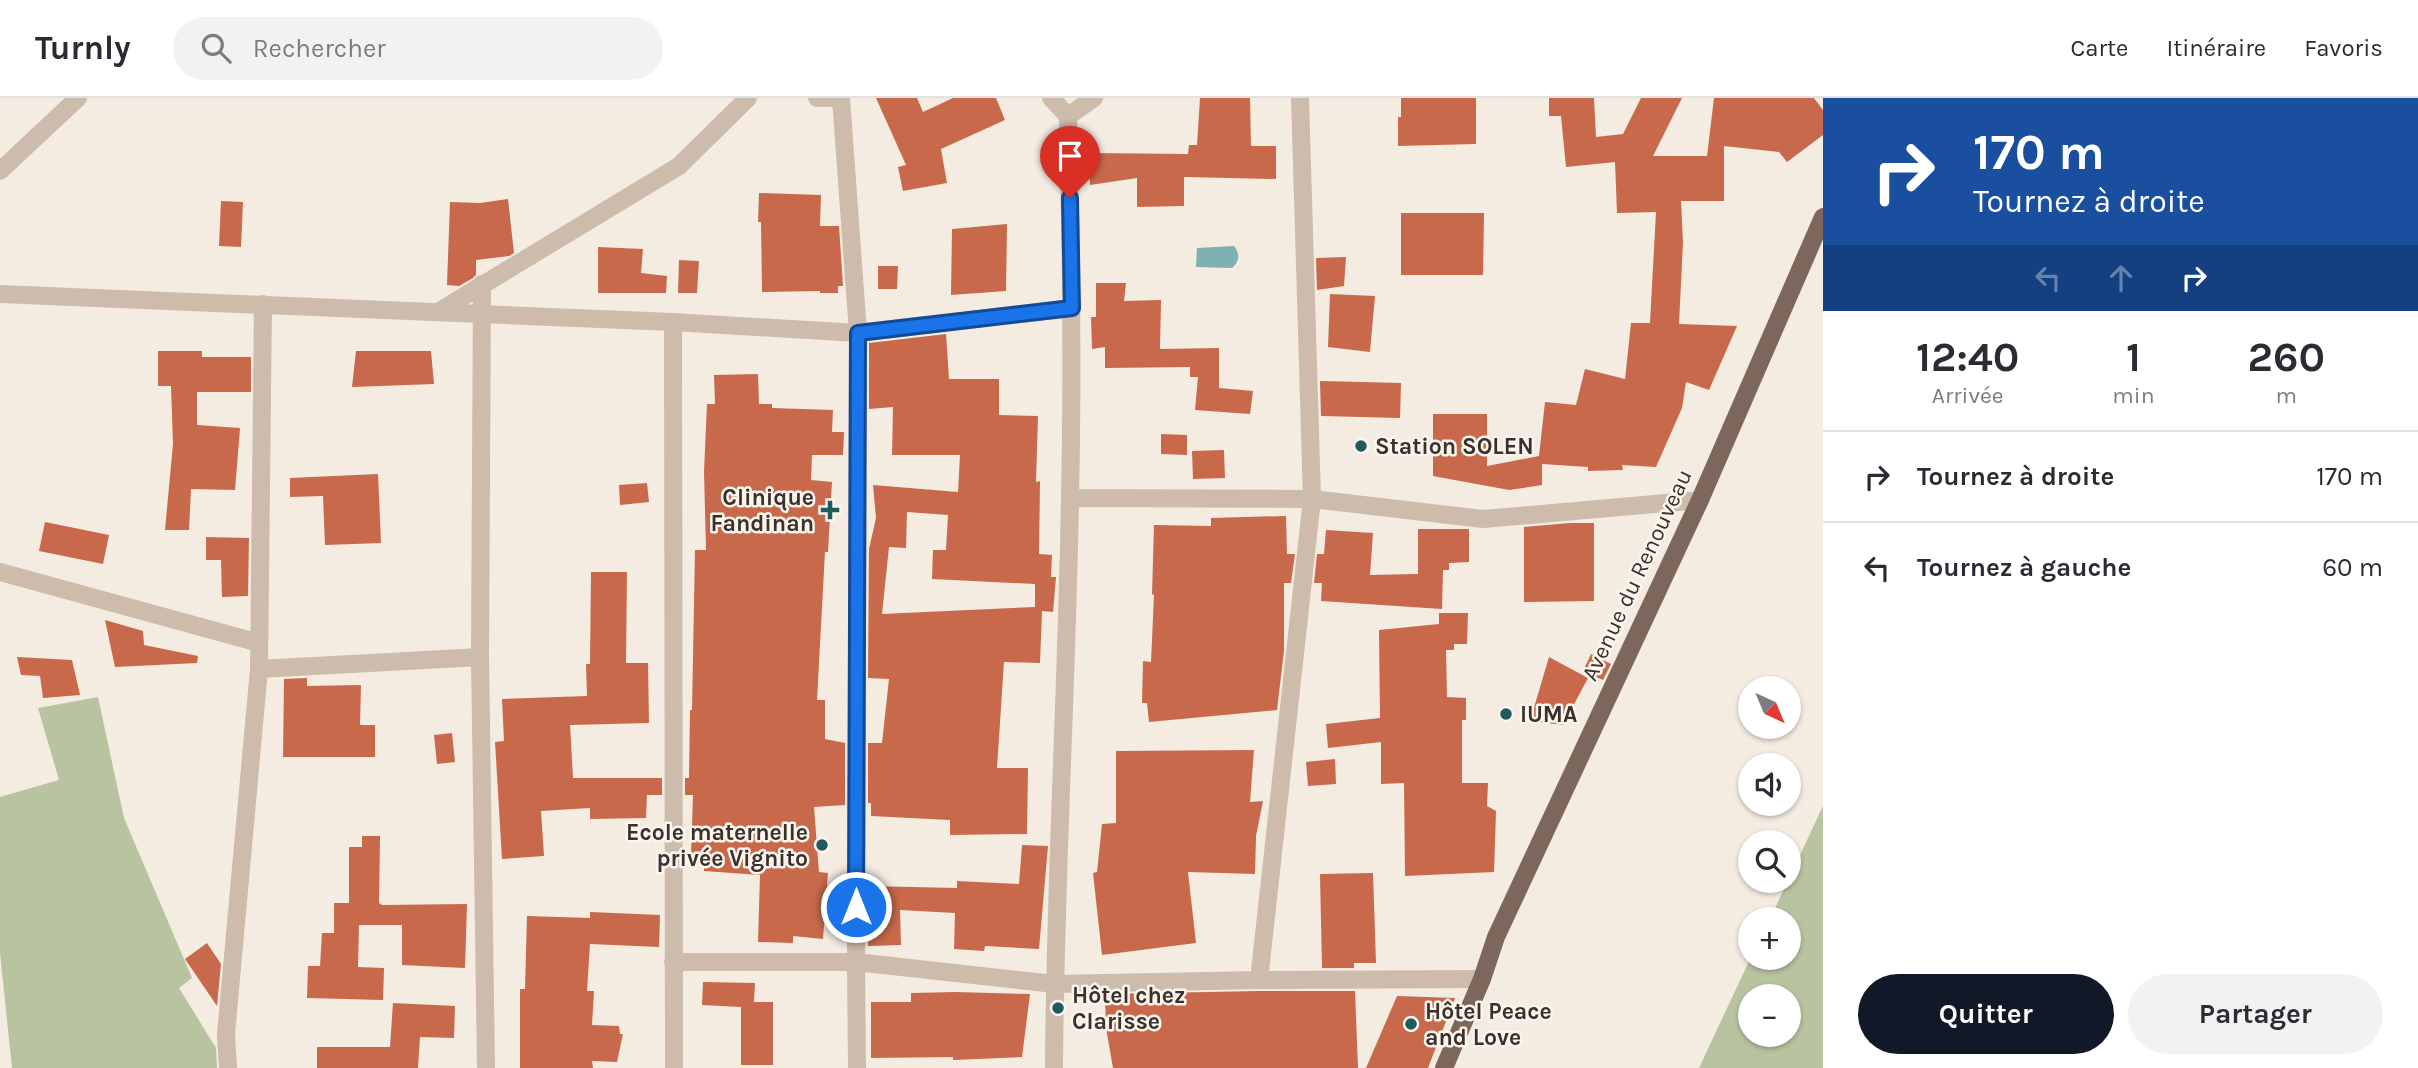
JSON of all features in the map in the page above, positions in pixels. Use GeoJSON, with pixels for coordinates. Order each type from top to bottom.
{"type":"FeatureCollection","features":[{"type":"Feature","properties":{"kind":"main road","name":"Avenue du Renouveau"},"geometry":{"type":"LineString","coordinates":[[1444,1068],[1482,979],[1496,937],[1700,500],[1823,218]]}},
{"type":"Feature","properties":{"kind":"street"},"geometry":{"type":"LineString","coordinates":[[0,171],[78,98]]}},
{"type":"Feature","properties":{"kind":"street"},"geometry":{"type":"LineString","coordinates":[[438,312],[679,166],[748,98]]}},
{"type":"Feature","properties":{"kind":"street"},"geometry":{"type":"LineString","coordinates":[[817,98],[841,98],[858,333],[857,1068]]}},
{"type":"Feature","properties":{"kind":"street"},"geometry":{"type":"LineString","coordinates":[[1051,98],[1068,116],[1072,308],[1070,498],[1054,984],[1054,1068]]}},
{"type":"Feature","properties":{"kind":"street"},"geometry":{"type":"LineString","coordinates":[[1068,116],[1094,98]]}},
{"type":"Feature","properties":{"kind":"street"},"geometry":{"type":"LineString","coordinates":[[1259,980],[1312,499],[1300,98]]}},
{"type":"Feature","properties":{"kind":"street"},"geometry":{"type":"LineString","coordinates":[[482,284],[480,657],[486,1068]]}},
{"type":"Feature","properties":{"kind":"street"},"geometry":{"type":"LineString","coordinates":[[0,294],[483,313],[858,333],[1072,308]]}},
{"type":"Feature","properties":{"kind":"street"},"geometry":{"type":"LineString","coordinates":[[228,1068],[226,1034],[260,669],[263,303]]}},
{"type":"Feature","properties":{"kind":"street"},"geometry":{"type":"LineString","coordinates":[[673,322],[674,1068]]}},
{"type":"Feature","properties":{"kind":"street"},"geometry":{"type":"LineString","coordinates":[[1070,498],[1312,499],[1483,519],[1700,500]]}},
{"type":"Feature","properties":{"kind":"street"},"geometry":{"type":"LineString","coordinates":[[0,572],[259,643]]}},
{"type":"Feature","properties":{"kind":"street"},"geometry":{"type":"LineString","coordinates":[[260,669],[480,657]]}},
{"type":"Feature","properties":{"kind":"street"},"geometry":{"type":"LineString","coordinates":[[673,962],[856,962],[1054,984],[1482,979]]}},
{"type":"Feature","properties":{"kind":"green space"},"geometry":{"type":"Polygon","coordinates":[[[98,697],[124,818],[192,978],[179,988],[216,1048],[217,1068],[12,1068],[0,953],[0,797],[59,780],[38,708],[98,697]]]}},
{"type":"Feature","properties":{"kind":"green space"},"geometry":{"type":"Polygon","coordinates":[[[1823,806],[1823,1068],[1699,1068],[1738,985],[1738,1047],[1801,1047],[1801,984],[1738,984],[1745,970],[1801,970],[1801,907],[1776,907],[1782,893],[1801,893],[1801,853],[1823,806]]]}},
{"type":"Feature","properties":{"kind":"water"},"geometry":{"type":"Polygon","coordinates":[[[1234,246],[1238,257],[1232,268],[1196,267],[1197,248],[1234,246]]]}},
{"type":"Feature","properties":{"kind":"building"},"geometry":{"type":"Polygon","coordinates":[[[876,98],[917,98],[923,112],[953,98],[996,98],[1005,120],[941,149],[947,183],[903,191],[898,167],[906,165],[876,98]]]}},
{"type":"Feature","properties":{"kind":"building"},"geometry":{"type":"Polygon","coordinates":[[[1200,98],[1250,98],[1251,146],[1276,146],[1276,179],[1184,177],[1184,206],[1137,207],[1137,178],[1090,185],[1090,153],[1188,154],[1189,145],[1197,145],[1200,98]]]}},
{"type":"Feature","properties":{"kind":"building"},"geometry":{"type":"Polygon","coordinates":[[[1401,98],[1476,98],[1476,144],[1398,146],[1401,98]]]}},
{"type":"Feature","properties":{"kind":"building"},"geometry":{"type":"Polygon","coordinates":[[[1549,98],[1594,98],[1596,137],[1623,134],[1641,98],[1682,98],[1653,156],[1707,156],[1714,98],[1814,98],[1823,110],[1823,135],[1787,162],[1779,152],[1724,146],[1724,201],[1681,201],[1683,242],[1679,324],[1737,326],[1709,390],[1686,382],[1682,408],[1656,467],[1622,465],[1623,470],[1588,471],[1588,467],[1542,464],[1542,485],[1509,490],[1433,476],[1433,414],[1487,414],[1487,466],[1539,456],[1545,402],[1576,405],[1585,369],[1625,379],[1631,323],[1650,323],[1656,212],[1617,213],[1615,162],[1566,167],[1561,116],[1549,116],[1549,98]]]}},
{"type":"Feature","properties":{"kind":"building"},"geometry":{"type":"Polygon","coordinates":[[[759,193],[821,195],[820,226],[839,226],[843,286],[838,286],[838,293],[762,292],[759,193]]]}},
{"type":"Feature","properties":{"kind":"building"},"geometry":{"type":"Polygon","coordinates":[[[508,199],[514,253],[476,260],[476,275],[473,278],[459,286],[447,285],[450,202],[480,203],[508,199]]]}},
{"type":"Feature","properties":{"kind":"building"},"geometry":{"type":"Polygon","coordinates":[[[221,201],[243,202],[241,247],[219,246],[221,201]]]}},
{"type":"Feature","properties":{"kind":"building"},"geometry":{"type":"Polygon","coordinates":[[[1401,213],[1484,213],[1483,275],[1401,275],[1401,213]]]}},
{"type":"Feature","properties":{"kind":"building"},"geometry":{"type":"Polygon","coordinates":[[[1007,224],[1006,291],[951,295],[952,229],[1007,224]]]}},
{"type":"Feature","properties":{"kind":"building"},"geometry":{"type":"Polygon","coordinates":[[[598,247],[643,249],[641,273],[667,276],[666,293],[598,293],[598,247]]]}},
{"type":"Feature","properties":{"kind":"building"},"geometry":{"type":"Polygon","coordinates":[[[1346,257],[1344,286],[1317,290],[1316,258],[1346,257]]]}},
{"type":"Feature","properties":{"kind":"building"},"geometry":{"type":"Polygon","coordinates":[[[679,260],[699,261],[697,293],[678,293],[679,260]]]}},
{"type":"Feature","properties":{"kind":"building"},"geometry":{"type":"Polygon","coordinates":[[[878,266],[898,266],[897,289],[878,289],[878,266]]]}},
{"type":"Feature","properties":{"kind":"building"},"geometry":{"type":"Polygon","coordinates":[[[1096,283],[1126,283],[1124,301],[1161,300],[1160,349],[1219,348],[1219,388],[1253,391],[1250,414],[1195,410],[1198,377],[1190,377],[1190,367],[1105,368],[1105,347],[1092,349],[1091,317],[1096,317],[1096,283]]]}},
{"type":"Feature","properties":{"kind":"building"},"geometry":{"type":"Polygon","coordinates":[[[1330,294],[1375,296],[1370,352],[1328,347],[1330,294]]]}},
{"type":"Feature","properties":{"kind":"building"},"geometry":{"type":"Polygon","coordinates":[[[946,334],[949,379],[999,379],[999,415],[1038,416],[1036,482],[1040,481],[1039,554],[1052,555],[1051,577],[1056,577],[1053,612],[1042,611],[1040,663],[1004,662],[997,768],[1028,768],[1027,834],[950,835],[950,820],[871,816],[871,803],[868,803],[868,743],[882,743],[889,679],[868,678],[869,549],[876,518],[873,485],[958,492],[960,455],[892,455],[893,407],[869,409],[869,343],[946,334]],[[907,512],[906,548],[889,547],[882,614],[1035,607],[1035,584],[932,579],[933,550],[946,550],[948,515],[907,512]]]}},
{"type":"Feature","properties":{"kind":"building"},"geometry":{"type":"Polygon","coordinates":[[[158,351],[202,351],[202,357],[251,357],[251,392],[197,392],[197,425],[240,428],[235,490],[191,489],[189,530],[165,530],[173,444],[171,386],[158,386],[158,351]]]}},
{"type":"Feature","properties":{"kind":"building"},"geometry":{"type":"Polygon","coordinates":[[[356,351],[431,351],[434,384],[352,387],[356,351]]]}},
{"type":"Feature","properties":{"kind":"building"},"geometry":{"type":"Polygon","coordinates":[[[758,374],[759,404],[772,404],[772,408],[833,410],[832,432],[844,432],[843,455],[812,455],[811,480],[832,482],[828,552],[825,552],[817,700],[825,700],[825,739],[845,743],[845,805],[814,807],[819,872],[828,873],[823,939],[793,936],[793,943],[758,942],[760,875],[704,871],[704,856],[691,856],[693,795],[685,795],[685,778],[689,778],[692,710],[695,550],[706,550],[704,471],[707,404],[715,404],[714,375],[758,374]]]}},
{"type":"Feature","properties":{"kind":"building"},"geometry":{"type":"Polygon","coordinates":[[[1320,381],[1401,383],[1400,418],[1321,416],[1320,381]]]}},
{"type":"Feature","properties":{"kind":"building"},"geometry":{"type":"Polygon","coordinates":[[[1161,434],[1187,435],[1187,455],[1161,454],[1161,434]]]}},
{"type":"Feature","properties":{"kind":"building"},"geometry":{"type":"Polygon","coordinates":[[[1224,450],[1225,478],[1193,479],[1192,451],[1224,450]]]}},
{"type":"Feature","properties":{"kind":"building"},"geometry":{"type":"Polygon","coordinates":[[[378,474],[381,543],[325,545],[323,496],[290,497],[290,478],[378,474]]]}},
{"type":"Feature","properties":{"kind":"building"},"geometry":{"type":"Polygon","coordinates":[[[647,483],[649,502],[620,505],[619,485],[647,483]]]}},
{"type":"Feature","properties":{"kind":"building"},"geometry":{"type":"Polygon","coordinates":[[[1286,516],[1287,554],[1295,554],[1291,583],[1284,583],[1284,651],[1277,710],[1149,722],[1147,703],[1142,703],[1143,661],[1151,662],[1154,525],[1211,526],[1211,518],[1286,516]]]}},
{"type":"Feature","properties":{"kind":"building"},"geometry":{"type":"Polygon","coordinates":[[[45,522],[109,535],[103,564],[39,551],[45,522]]]}},
{"type":"Feature","properties":{"kind":"building"},"geometry":{"type":"Polygon","coordinates":[[[1594,523],[1594,601],[1524,602],[1524,527],[1594,523]]]}},
{"type":"Feature","properties":{"kind":"building"},"geometry":{"type":"Polygon","coordinates":[[[1418,529],[1469,529],[1469,562],[1449,563],[1449,570],[1443,570],[1442,609],[1321,601],[1322,583],[1314,583],[1317,554],[1324,554],[1326,530],[1373,533],[1370,575],[1418,574],[1418,529]]]}},
{"type":"Feature","properties":{"kind":"building"},"geometry":{"type":"Polygon","coordinates":[[[206,537],[249,538],[248,596],[222,597],[221,560],[206,560],[206,537]]]}},
{"type":"Feature","properties":{"kind":"building"},"geometry":{"type":"Polygon","coordinates":[[[591,572],[627,572],[626,663],[648,663],[649,723],[570,725],[573,778],[662,778],[662,795],[647,795],[646,818],[590,819],[590,808],[541,811],[544,856],[502,859],[495,742],[504,741],[502,699],[587,696],[591,572]]]}},
{"type":"Feature","properties":{"kind":"building"},"geometry":{"type":"Polygon","coordinates":[[[1439,613],[1468,613],[1467,644],[1454,644],[1454,650],[1446,650],[1447,697],[1466,698],[1466,720],[1462,720],[1462,783],[1488,783],[1487,806],[1496,811],[1494,872],[1405,876],[1404,783],[1381,784],[1381,742],[1328,748],[1326,724],[1380,718],[1379,630],[1439,624],[1439,613]]]}},
{"type":"Feature","properties":{"kind":"building"},"geometry":{"type":"Polygon","coordinates":[[[105,620],[143,631],[144,645],[198,656],[197,663],[115,667],[105,620]]]}},
{"type":"Feature","properties":{"kind":"building"},"geometry":{"type":"Polygon","coordinates":[[[1591,654],[1611,664],[1603,680],[1583,671],[1591,654]]]}},
{"type":"Feature","properties":{"kind":"building"},"geometry":{"type":"Polygon","coordinates":[[[17,657],[72,660],[80,695],[43,698],[40,676],[21,675],[17,657]]]}},
{"type":"Feature","properties":{"kind":"building"},"geometry":{"type":"Polygon","coordinates":[[[1549,657],[1588,678],[1563,725],[1530,721],[1549,657]]]}},
{"type":"Feature","properties":{"kind":"building"},"geometry":{"type":"Polygon","coordinates":[[[307,678],[307,686],[361,685],[360,725],[375,725],[375,757],[283,757],[284,679],[307,678]]]}},
{"type":"Feature","properties":{"kind":"building"},"geometry":{"type":"Polygon","coordinates":[[[452,733],[455,762],[437,764],[434,735],[452,733]]]}},
{"type":"Feature","properties":{"kind":"building"},"geometry":{"type":"Polygon","coordinates":[[[1254,750],[1250,802],[1263,801],[1256,836],[1255,874],[1188,872],[1196,943],[1102,955],[1093,873],[1097,872],[1102,824],[1116,823],[1116,751],[1254,750]]]}},
{"type":"Feature","properties":{"kind":"building"},"geometry":{"type":"Polygon","coordinates":[[[1335,759],[1336,784],[1308,786],[1306,762],[1335,759]]]}},
{"type":"Feature","properties":{"kind":"building"},"geometry":{"type":"Polygon","coordinates":[[[362,836],[380,836],[379,903],[382,905],[467,904],[465,968],[402,965],[402,925],[359,925],[358,967],[384,968],[383,1000],[307,998],[308,966],[320,966],[322,933],[334,933],[334,903],[349,903],[349,847],[362,847],[362,836]]]}},
{"type":"Feature","properties":{"kind":"building"},"geometry":{"type":"Polygon","coordinates":[[[1022,845],[1048,846],[1039,949],[985,946],[984,951],[954,949],[955,913],[900,910],[901,945],[868,946],[868,886],[957,888],[957,881],[1019,884],[1022,845]]]}},
{"type":"Feature","properties":{"kind":"building"},"geometry":{"type":"Polygon","coordinates":[[[1373,873],[1376,963],[1354,963],[1354,968],[1322,968],[1320,874],[1373,873]]]}},
{"type":"Feature","properties":{"kind":"building"},"geometry":{"type":"Polygon","coordinates":[[[590,912],[660,915],[659,947],[590,944],[587,991],[594,991],[592,1025],[619,1026],[620,1034],[623,1034],[617,1062],[592,1061],[593,1068],[520,1068],[520,989],[525,989],[527,916],[590,918],[590,912]]]}},
{"type":"Feature","properties":{"kind":"building"},"geometry":{"type":"Polygon","coordinates":[[[207,943],[221,964],[217,1006],[185,959],[207,943]]]}},
{"type":"Feature","properties":{"kind":"building"},"geometry":{"type":"Polygon","coordinates":[[[703,982],[755,983],[754,1002],[773,1002],[773,1065],[741,1065],[741,1007],[702,1005],[703,982]]]}},
{"type":"Feature","properties":{"kind":"building"},"geometry":{"type":"Polygon","coordinates":[[[1355,991],[1358,1068],[1113,1068],[1106,1028],[1105,994],[1355,991]]]}},
{"type":"Feature","properties":{"kind":"building"},"geometry":{"type":"Polygon","coordinates":[[[911,993],[1030,994],[1022,1057],[953,1060],[953,1057],[871,1058],[871,1002],[911,1002],[911,993]]]}},
{"type":"Feature","properties":{"kind":"building"},"geometry":{"type":"Polygon","coordinates":[[[1397,996],[1455,998],[1428,1068],[1366,1068],[1397,996]]]}},
{"type":"Feature","properties":{"kind":"building"},"geometry":{"type":"Polygon","coordinates":[[[393,1003],[455,1006],[454,1038],[420,1037],[418,1068],[317,1068],[317,1047],[390,1047],[393,1003]]]}},
{"type":"Feature","properties":{"kind":"place","name":"Station SOLEN"},"geometry":{"type":"Point","coordinates":[1361,446]}},
{"type":"Feature","properties":{"kind":"place","name":"Clinique Fandinan"},"geometry":{"type":"Point","coordinates":[830,510]}},
{"type":"Feature","properties":{"kind":"place","name":"IUMA"},"geometry":{"type":"Point","coordinates":[1506,714]}},
{"type":"Feature","properties":{"kind":"place","name":"Ecole maternelle privée Vignito"},"geometry":{"type":"Point","coordinates":[822,845]}},
{"type":"Feature","properties":{"kind":"place","name":"Hôtel chez Clarisse"},"geometry":{"type":"Point","coordinates":[1058,1008]}},
{"type":"Feature","properties":{"kind":"place","name":"Hôtel Peace and Love"},"geometry":{"type":"Point","coordinates":[1411,1024]}},
{"type":"Feature","properties":{"kind":"route"},"geometry":{"type":"LineString","coordinates":[[856,907],[858,333],[1072,308],[1070,198]]}}]}
